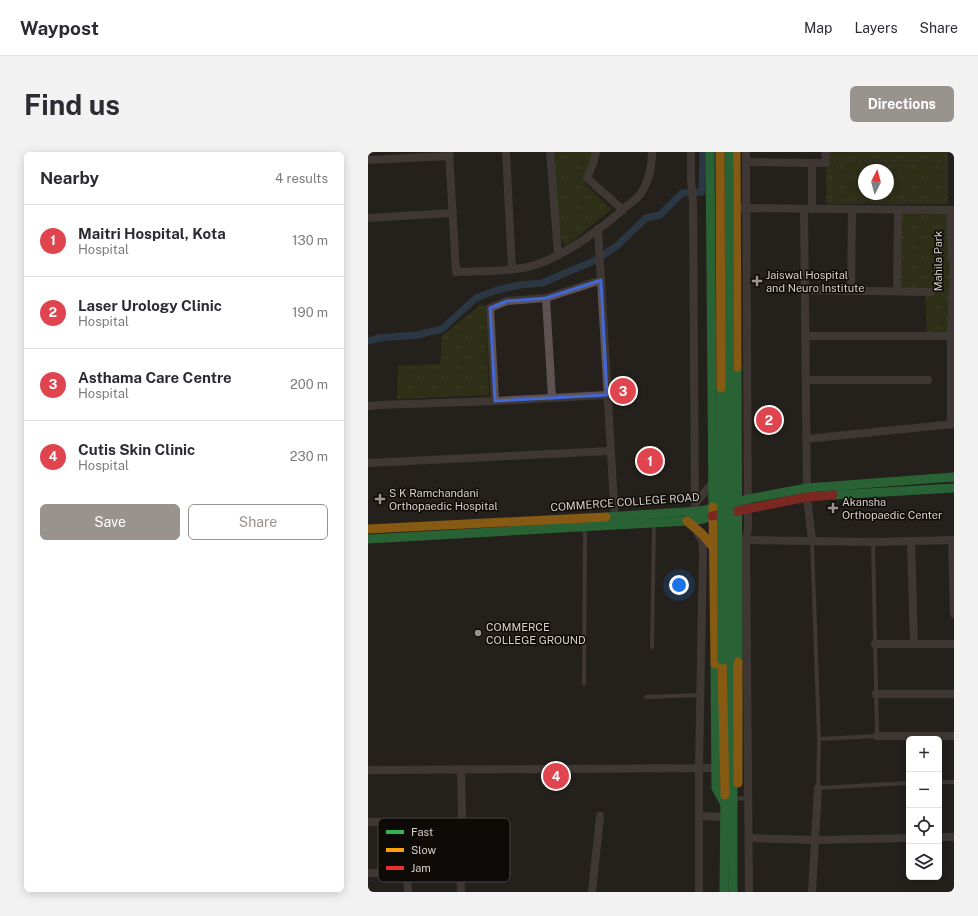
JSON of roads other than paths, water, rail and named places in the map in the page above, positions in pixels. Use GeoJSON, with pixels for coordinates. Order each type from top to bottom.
{"type":"FeatureCollection","features":[{"type":"Feature","properties":{"kind":"street"},"geometry":{"type":"LineString","coordinates":[[506,152],[512,269]]}},
{"type":"Feature","properties":{"kind":"street"},"geometry":{"type":"LineString","coordinates":[[550,152],[558,254]]}},
{"type":"Feature","properties":{"kind":"street"},"geometry":{"type":"LineString","coordinates":[[596,152],[587,178],[623,210]]}},
{"type":"Feature","properties":{"kind":"street"},"geometry":{"type":"LineString","coordinates":[[368,160],[398,155],[450,154],[456,272],[512,269],[538,264],[558,254],[598,229],[641,194],[648,177],[652,161],[652,152]]}},
{"type":"Feature","properties":{"kind":"street"},"geometry":{"type":"LineString","coordinates":[[692,152],[694,519],[702,540],[703,548],[700,695],[708,768],[724,804]]}},
{"type":"Feature","properties":{"kind":"street"},"geometry":{"type":"LineString","coordinates":[[700,892],[699,816],[708,768],[711,544],[714,511],[710,152]]}},
{"type":"Feature","properties":{"kind":"street"},"geometry":{"type":"LineString","coordinates":[[720,152],[726,660],[734,796],[733,892]]}},
{"type":"Feature","properties":{"kind":"street"},"geometry":{"type":"LineString","coordinates":[[724,892],[729,152]]}},
{"type":"Feature","properties":{"kind":"street"},"geometry":{"type":"LineString","coordinates":[[734,796],[738,786],[736,152]]}},
{"type":"Feature","properties":{"kind":"street"},"geometry":{"type":"LineString","coordinates":[[746,152],[748,499],[748,529],[746,540],[749,892]]}},
{"type":"Feature","properties":{"kind":"street"},"geometry":{"type":"LineString","coordinates":[[746,162],[826,163],[825,152]]}},
{"type":"Feature","properties":{"kind":"street"},"geometry":{"type":"LineString","coordinates":[[812,163],[808,209],[805,290],[807,493],[812,540]]}},
{"type":"Feature","properties":{"kind":"street"},"geometry":{"type":"LineString","coordinates":[[736,208],[953,210],[952,259],[954,265],[951,336],[952,424],[806,438]]}},
{"type":"Feature","properties":{"kind":"street"},"geometry":{"type":"LineString","coordinates":[[851,291],[852,209]]}},
{"type":"Feature","properties":{"kind":"street"},"geometry":{"type":"LineString","coordinates":[[897,291],[898,210]]}},
{"type":"Feature","properties":{"kind":"street"},"geometry":{"type":"LineString","coordinates":[[368,218],[453,212]]}},
{"type":"Feature","properties":{"kind":"street"},"geometry":{"type":"LineString","coordinates":[[598,229],[615,520]]}},
{"type":"Feature","properties":{"kind":"street"},"geometry":{"type":"LineString","coordinates":[[495,401],[490,308],[507,301],[546,298],[601,280]]}},
{"type":"Feature","properties":{"kind":"street"},"geometry":{"type":"LineString","coordinates":[[805,290],[931,292]]}},
{"type":"Feature","properties":{"kind":"street"},"geometry":{"type":"LineString","coordinates":[[546,298],[552,398]]}},
{"type":"Feature","properties":{"kind":"street"},"geometry":{"type":"LineString","coordinates":[[805,336],[951,336]]}},
{"type":"Feature","properties":{"kind":"street"},"geometry":{"type":"LineString","coordinates":[[806,380],[928,380]]}},
{"type":"Feature","properties":{"kind":"street"},"geometry":{"type":"LineString","coordinates":[[368,406],[607,395]]}},
{"type":"Feature","properties":{"kind":"street"},"geometry":{"type":"LineString","coordinates":[[368,463],[610,451]]}},
{"type":"Feature","properties":{"kind":"street"},"geometry":{"type":"LineString","coordinates":[[737,477],[747,476]]}},
{"type":"Feature","properties":{"kind":"street","name":"COMMERCE COLLEGE ROAD"},"geometry":{"type":"LineString","coordinates":[[714,511],[748,499],[954,477]]}},
{"type":"Feature","properties":{"kind":"street"},"geometry":{"type":"LineString","coordinates":[[694,519],[713,482]]}},
{"type":"Feature","properties":{"kind":"street"},"geometry":{"type":"LineString","coordinates":[[368,539],[584,526],[615,520],[654,522],[694,519],[714,511],[737,512],[748,510],[807,493],[954,488]]}},
{"type":"Feature","properties":{"kind":"street"},"geometry":{"type":"LineString","coordinates":[[694,519],[711,544]]}},
{"type":"Feature","properties":{"kind":"street","name":"COMMERCE COLLEGE ROAD"},"geometry":{"type":"LineString","coordinates":[[368,529],[615,520],[694,519]]}},
{"type":"Feature","properties":{"kind":"street"},"geometry":{"type":"LineString","coordinates":[[746,540],[873,542],[953,540],[954,614]]}},
{"type":"Feature","properties":{"kind":"street"},"geometry":{"type":"LineString","coordinates":[[911,541],[914,644]]}},
{"type":"Feature","properties":{"kind":"street"},"geometry":{"type":"LineString","coordinates":[[875,644],[954,644]]}},
{"type":"Feature","properties":{"kind":"street"},"geometry":{"type":"LineString","coordinates":[[876,694],[954,694]]}},
{"type":"Feature","properties":{"kind":"street"},"geometry":{"type":"LineString","coordinates":[[877,736],[954,736]]}},
{"type":"Feature","properties":{"kind":"street"},"geometry":{"type":"LineString","coordinates":[[368,770],[708,768]]}},
{"type":"Feature","properties":{"kind":"street"},"geometry":{"type":"LineString","coordinates":[[461,769],[461,818]]}},
{"type":"Feature","properties":{"kind":"street"},"geometry":{"type":"LineString","coordinates":[[812,892],[818,788]]}},
{"type":"Feature","properties":{"kind":"street"},"geometry":{"type":"LineString","coordinates":[[592,892],[600,816]]}},
{"type":"Feature","properties":{"kind":"street"},"geometry":{"type":"LineString","coordinates":[[699,816],[724,817]]}},
{"type":"Feature","properties":{"kind":"street"},"geometry":{"type":"LineString","coordinates":[[942,837],[954,837]]}},
{"type":"Feature","properties":{"kind":"street"},"geometry":{"type":"LineString","coordinates":[[749,838],[815,840],[906,838]]}},
{"type":"Feature","properties":{"kind":"street"},"geometry":{"type":"LineString","coordinates":[[368,873],[378,873]]}},
{"type":"Feature","properties":{"kind":"street"},"geometry":{"type":"LineString","coordinates":[[408,882],[408,892]]}},
{"type":"Feature","properties":{"kind":"street"},"geometry":{"type":"LineString","coordinates":[[461,882],[461,892]]}},
{"type":"Feature","properties":{"kind":"lane"},"geometry":{"type":"LineString","coordinates":[[652,647],[654,522]]}},
{"type":"Feature","properties":{"kind":"lane"},"geometry":{"type":"LineString","coordinates":[[584,526],[584,682]]}},
{"type":"Feature","properties":{"kind":"lane"},"geometry":{"type":"LineString","coordinates":[[812,540],[819,739],[818,788],[906,782]]}},
{"type":"Feature","properties":{"kind":"lane"},"geometry":{"type":"LineString","coordinates":[[819,739],[877,736],[873,542]]}},
{"type":"Feature","properties":{"kind":"lane"},"geometry":{"type":"LineString","coordinates":[[646,697],[700,695]]}},
{"type":"Feature","properties":{"kind":"lane"},"geometry":{"type":"LineString","coordinates":[[942,782],[954,782]]}},
{"type":"Feature","properties":{"kind":"lane"},"geometry":{"type":"LineString","coordinates":[[734,796],[749,799]]}},
{"type":"Feature","properties":{"kind":"waterway"},"geometry":{"type":"LineString","coordinates":[[368,341],[379,338],[417,335],[442,329],[476,298],[494,291],[519,285],[542,283],[596,260],[618,245],[646,218],[660,215],[682,193],[702,192],[703,152]]}},
{"type":"Feature","properties":{"kind":"place","name":"Jaiswal Hospital and Neuro Institute"},"geometry":{"type":"Point","coordinates":[757,281]}},
{"type":"Feature","properties":{"kind":"place","name":"Asthama Care Centre"},"geometry":{"type":"Point","coordinates":[623,391]}},
{"type":"Feature","properties":{"kind":"place","name":"Laser Urology Clinic"},"geometry":{"type":"Point","coordinates":[769,420]}},
{"type":"Feature","properties":{"kind":"place","name":"Maitri Hospital, Kota"},"geometry":{"type":"Point","coordinates":[650,461]}},
{"type":"Feature","properties":{"kind":"place","name":"S K Ramchandani Orthopaedic Hospital"},"geometry":{"type":"Point","coordinates":[380,499]}},
{"type":"Feature","properties":{"kind":"place","name":"Akansha Orthopaedic Center"},"geometry":{"type":"Point","coordinates":[833,508]}},
{"type":"Feature","properties":{"kind":"place","name":"COMMERCE COLLEGE GROUND"},"geometry":{"type":"Point","coordinates":[478,633]}},
{"type":"Feature","properties":{"kind":"place","name":"Cutis Skin Clinic"},"geometry":{"type":"Point","coordinates":[556,776]}}]}
